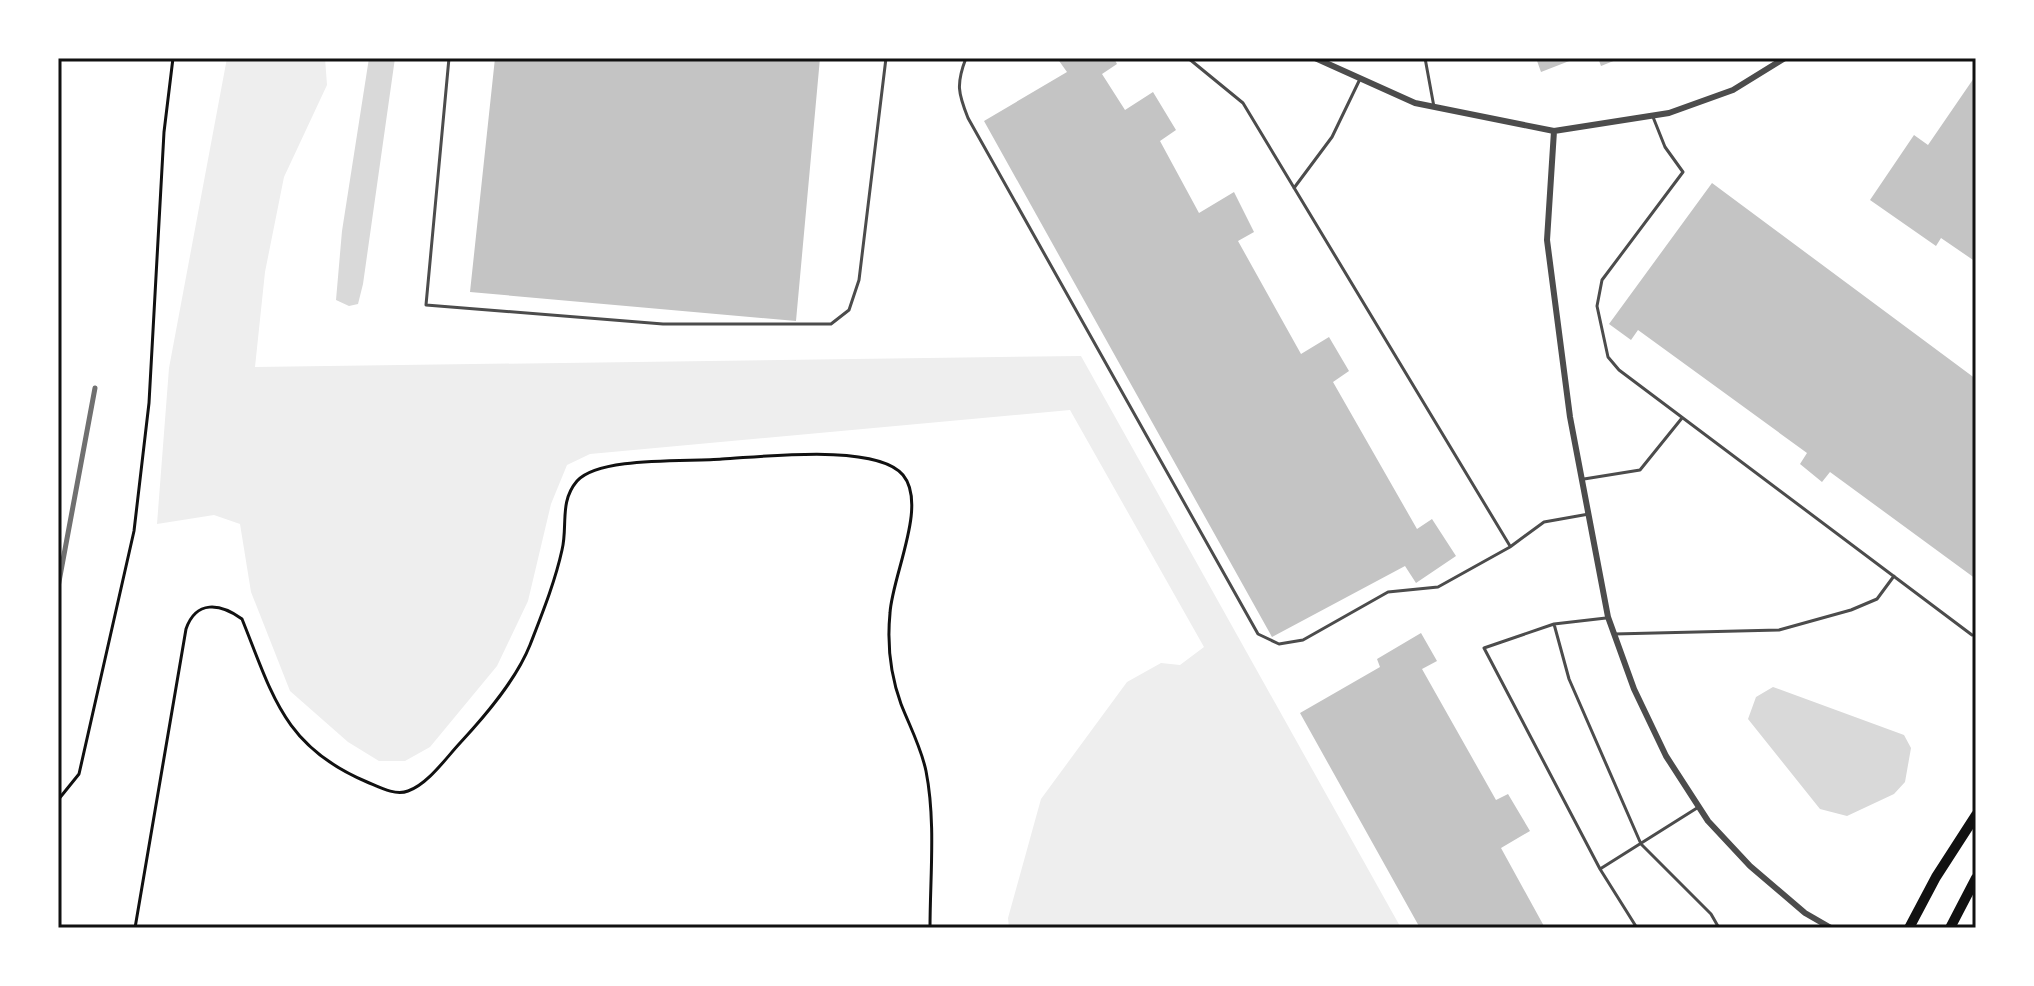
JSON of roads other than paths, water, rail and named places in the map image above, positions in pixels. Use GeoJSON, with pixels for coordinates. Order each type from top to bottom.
{"type":"FeatureCollection","features":[{"type":"Feature","properties":{"kind":"main road"},"geometry":{"type":"LineString","coordinates":[[1909,928],[1936,877],[1976,815]]}},
{"type":"Feature","properties":{"kind":"main road"},"geometry":{"type":"LineString","coordinates":[[1950,928],[1976,878]]}},
{"type":"Feature","properties":{"kind":"street"},"geometry":{"type":"LineString","coordinates":[[1315,58],[1415,103],[1554,131],[1669,113],[1733,90],[1785,58]]}},
{"type":"Feature","properties":{"kind":"street"},"geometry":{"type":"LineString","coordinates":[[1554,131],[1547,240],[1570,417],[1608,617],[1634,689],[1666,756],[1708,821],[1750,866],[1805,913],[1831,928]]}},
{"type":"Feature","properties":{"kind":"lane"},"geometry":{"type":"LineString","coordinates":[[449,58],[426,305],[663,324],[831,324],[849,310],[859,280],[886,58]]}},
{"type":"Feature","properties":{"kind":"lane"},"geometry":{"type":"LineString","coordinates":[[966,58],[958,93],[968,118],[1258,634],[1279,644],[1303,640],[1388,592],[1438,587],[1510,547],[1544,522],[1589,514]]}},
{"type":"Feature","properties":{"kind":"lane"},"geometry":{"type":"LineString","coordinates":[[1188,58],[1243,103],[1510,547]]}},
{"type":"Feature","properties":{"kind":"lane"},"geometry":{"type":"LineString","coordinates":[[1425,58],[1434,107]]}},
{"type":"Feature","properties":{"kind":"lane"},"geometry":{"type":"LineString","coordinates":[[1294,188],[1332,137],[1360,79]]}},
{"type":"Feature","properties":{"kind":"lane"},"geometry":{"type":"LineString","coordinates":[[1652,115],[1665,147],[1683,172],[1602,280],[1597,306],[1608,357],[1619,370],[1972,635]]}},
{"type":"Feature","properties":{"kind":"lane"},"geometry":{"type":"LineString","coordinates":[[1582,479],[1640,470],[1682,418]]}},
{"type":"Feature","properties":{"kind":"lane"},"geometry":{"type":"LineString","coordinates":[[1614,634],[1779,630],[1851,610],[1877,599],[1894,576]]}},
{"type":"Feature","properties":{"kind":"lane"},"geometry":{"type":"LineString","coordinates":[[1608,617],[1554,624],[1484,648],[1600,869],[1637,928]]}},
{"type":"Feature","properties":{"kind":"lane"},"geometry":{"type":"LineString","coordinates":[[1554,624],[1569,679],[1641,844],[1711,914],[1719,928]]}},
{"type":"Feature","properties":{"kind":"lane"},"geometry":{"type":"LineString","coordinates":[[1600,869],[1699,807]]}},
{"type":"Feature","properties":{"kind":"railway"},"geometry":{"type":"LineString","coordinates":[[58,587],[95,388]]}}]}
